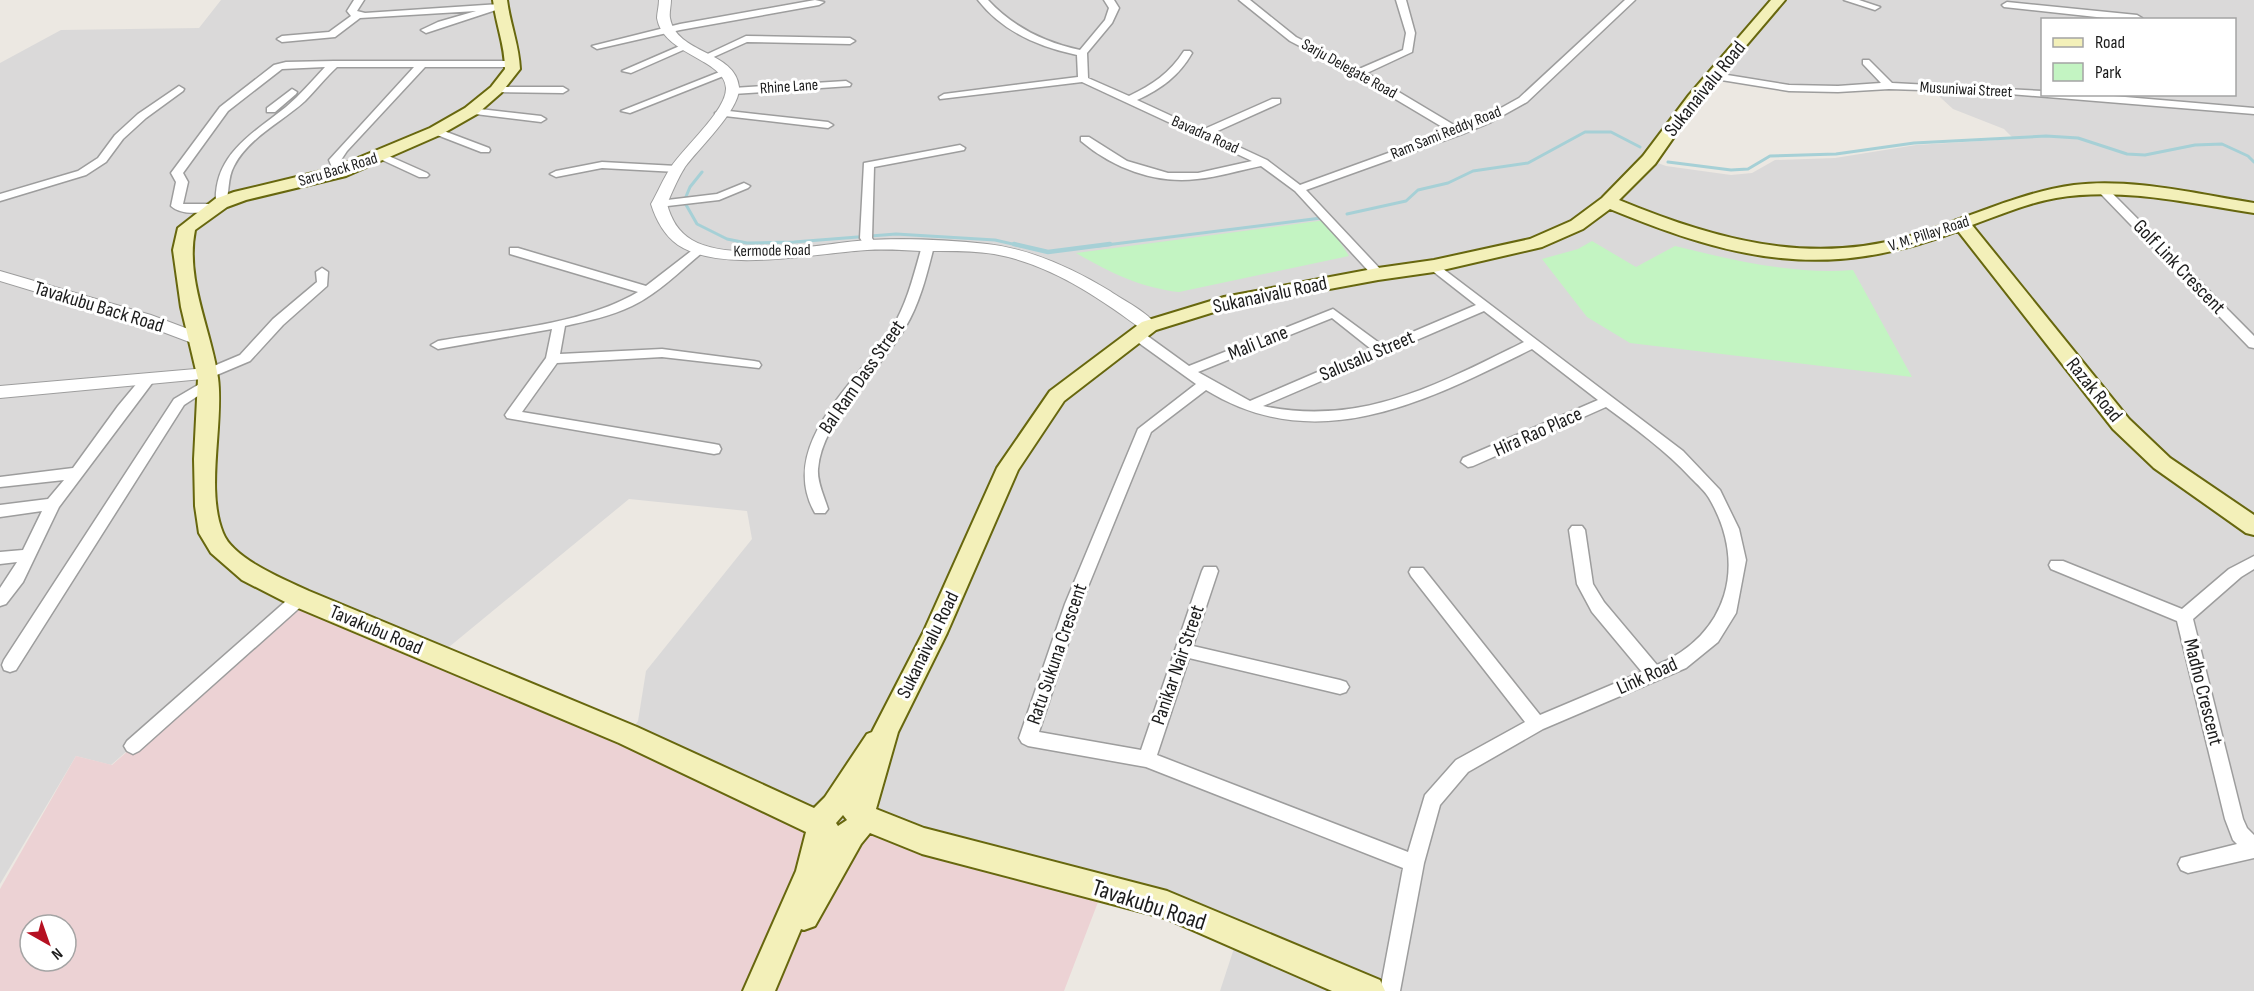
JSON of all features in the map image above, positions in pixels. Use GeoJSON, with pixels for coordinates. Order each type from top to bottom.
{"type":"FeatureCollection","features":[{"type":"Feature","properties":{"kind":"main road","name":"Sukanaivalu Road"},"geometry":{"type":"LineString","coordinates":[[764,981],[808,910],[842,821],[935,633],[1008,468],[1057,396],[1143,330],[1224,303],[1378,274],[1434,266],[1536,243],[1577,225],[1608,202],[1649,160],[1694,98],[1778,0]]}},
{"type":"Feature","properties":{"kind":"main road"},"geometry":{"type":"LineString","coordinates":[[498,5],[504,30],[512,48],[513,64]]}},
{"type":"Feature","properties":{"kind":"main road","name":"Saru Back Road"},"geometry":{"type":"LineString","coordinates":[[198,339],[182,250],[187,228],[218,205],[240,196],[340,172],[436,131],[471,111],[496,90],[513,69],[513,64]]}},
{"type":"Feature","properties":{"kind":"main road","name":"V. M. Pillay Road"},"geometry":{"type":"LineString","coordinates":[[1608,202],[1661,225],[1721,244],[1797,256],[1825,257],[1867,254],[1915,241],[1998,209],[2055,192],[2104,190],[2145,193],[2254,208]]}},
{"type":"Feature","properties":{"kind":"main road","name":"Razak Road"},"geometry":{"type":"LineString","coordinates":[[1962,224],[2121,424],[2162,463],[2254,527]]}},
{"type":"Feature","properties":{"kind":"main road","name":"Tavakubu Road"},"geometry":{"type":"LineString","coordinates":[[198,339],[207,379],[205,470],[206,506],[211,533],[219,547],[250,574],[300,598],[628,735],[735,783],[842,821],[1167,905],[1369,991]]}},
{"type":"Feature","properties":{"kind":"street"},"geometry":{"type":"LineString","coordinates":[[359,0],[352,11],[358,15],[395,15],[498,5]]}},
{"type":"Feature","properties":{"kind":"street"},"geometry":{"type":"LineString","coordinates":[[448,9],[455,0]]}},
{"type":"Feature","properties":{"kind":"street"},"geometry":{"type":"LineString","coordinates":[[659,204],[677,168],[730,100],[733,91],[733,83],[726,73],[685,47],[667,30],[663,16],[665,0]]}},
{"type":"Feature","properties":{"kind":"street"},"geometry":{"type":"LineString","coordinates":[[983,0],[996,14],[1041,43],[1082,53]]}},
{"type":"Feature","properties":{"kind":"street"},"geometry":{"type":"LineString","coordinates":[[944,97],[1083,79],[1082,53],[1109,21],[1114,8],[1110,0]]}},
{"type":"Feature","properties":{"kind":"street","name":"Sarju Delegate Road"},"geometry":{"type":"LineString","coordinates":[[1244,0],[1293,39],[1359,73],[1458,132]]}},
{"type":"Feature","properties":{"kind":"street"},"geometry":{"type":"LineString","coordinates":[[1359,73],[1407,52],[1412,45],[1412,35],[1401,0]]}},
{"type":"Feature","properties":{"kind":"street","name":"Ram Sami Reddy Road"},"geometry":{"type":"LineString","coordinates":[[1299,189],[1458,132],[1523,100],[1630,0]]}},
{"type":"Feature","properties":{"kind":"street"},"geometry":{"type":"LineString","coordinates":[[1849,0],[1875,7]]}},
{"type":"Feature","properties":{"kind":"street"},"geometry":{"type":"LineString","coordinates":[[2068,0],[2078,11]]}},
{"type":"Feature","properties":{"kind":"street"},"geometry":{"type":"LineString","coordinates":[[597,46],[667,30],[819,2]]}},
{"type":"Feature","properties":{"kind":"street"},"geometry":{"type":"LineString","coordinates":[[426,30],[440,24],[470,18],[498,5]]}},
{"type":"Feature","properties":{"kind":"street"},"geometry":{"type":"LineString","coordinates":[[2007,5],[2137,18]]}},
{"type":"Feature","properties":{"kind":"street"},"geometry":{"type":"LineString","coordinates":[[282,39],[332,35],[358,15]]}},
{"type":"Feature","properties":{"kind":"street"},"geometry":{"type":"LineString","coordinates":[[704,58],[746,39],[850,41]]}},
{"type":"Feature","properties":{"kind":"street"},"geometry":{"type":"LineString","coordinates":[[627,71],[685,47]]}},
{"type":"Feature","properties":{"kind":"street"},"geometry":{"type":"LineString","coordinates":[[1127,101],[1165,81],[1183,62],[1187,53]]}},
{"type":"Feature","properties":{"kind":"street"},"geometry":{"type":"LineString","coordinates":[[1866,62],[1889,86]]}},
{"type":"Feature","properties":{"kind":"street"},"geometry":{"type":"LineString","coordinates":[[334,64],[302,98],[248,139],[227,170],[218,205],[184,209],[177,206],[182,182],[177,173],[194,152],[214,120],[238,97],[278,67],[334,64],[513,64]]}},
{"type":"Feature","properties":{"kind":"street"},"geometry":{"type":"LineString","coordinates":[[340,172],[335,160],[343,149],[422,64]]}},
{"type":"Feature","properties":{"kind":"street"},"geometry":{"type":"LineString","coordinates":[[626,111],[726,73]]}},
{"type":"Feature","properties":{"kind":"street","name":"Musuniwai Street"},"geometry":{"type":"LineString","coordinates":[[1715,76],[1789,88],[1838,89],[1889,86],[2041,94]]}},
{"type":"Feature","properties":{"kind":"street","name":"Bavadra Road"},"geometry":{"type":"LineString","coordinates":[[1083,79],[1263,162],[1299,189],[1378,274]]}},
{"type":"Feature","properties":{"kind":"street","name":"Rhine Lane"},"geometry":{"type":"LineString","coordinates":[[733,91],[846,84]]}},
{"type":"Feature","properties":{"kind":"street"},"geometry":{"type":"LineString","coordinates":[[0,198],[82,172],[102,160],[119,137],[142,116],[179,89]]}},
{"type":"Feature","properties":{"kind":"street"},"geometry":{"type":"LineString","coordinates":[[496,90],[563,90]]}},
{"type":"Feature","properties":{"kind":"street"},"geometry":{"type":"LineString","coordinates":[[248,139],[252,124],[292,92]]}},
{"type":"Feature","properties":{"kind":"street","name":"Musuniwai Street"},"geometry":{"type":"LineString","coordinates":[[2062,96],[2254,111]]}},
{"type":"Feature","properties":{"kind":"street"},"geometry":{"type":"LineString","coordinates":[[1202,134],[1275,102]]}},
{"type":"Feature","properties":{"kind":"street"},"geometry":{"type":"LineString","coordinates":[[471,111],[541,119]]}},
{"type":"Feature","properties":{"kind":"street"},"geometry":{"type":"LineString","coordinates":[[720,113],[828,125]]}},
{"type":"Feature","properties":{"kind":"street"},"geometry":{"type":"LineString","coordinates":[[436,131],[485,150]]}},
{"type":"Feature","properties":{"kind":"street"},"geometry":{"type":"LineString","coordinates":[[1085,140],[1117,161],[1167,176],[1197,176],[1263,162]]}},
{"type":"Feature","properties":{"kind":"street"},"geometry":{"type":"LineString","coordinates":[[867,238],[868,165],[960,148]]}},
{"type":"Feature","properties":{"kind":"street"},"geometry":{"type":"LineString","coordinates":[[382,156],[423,175]]}},
{"type":"Feature","properties":{"kind":"street"},"geometry":{"type":"LineString","coordinates":[[556,174],[602,165],[677,168]]}},
{"type":"Feature","properties":{"kind":"street"},"geometry":{"type":"LineString","coordinates":[[659,204],[719,197],[744,186]]}},
{"type":"Feature","properties":{"kind":"street","name":"Golf Link Crescent"},"geometry":{"type":"LineString","coordinates":[[2104,190],[2254,344]]}},
{"type":"Feature","properties":{"kind":"street","name":"Kermode Road"},"geometry":{"type":"LineString","coordinates":[[659,204],[666,224],[674,233],[699,249],[755,254],[867,238],[928,246],[968,246],[1031,257],[1063,270],[1104,292],[1143,330]]}},
{"type":"Feature","properties":{"kind":"street","name":"Bal Ram Dass Street"},"geometry":{"type":"LineString","coordinates":[[820,509],[811,468],[816,444],[831,419],[881,355],[899,327],[912,301],[928,246]]}},
{"type":"Feature","properties":{"kind":"street"},"geometry":{"type":"LineString","coordinates":[[438,345],[558,324],[602,313],[628,303],[648,291],[699,249]]}},
{"type":"Feature","properties":{"kind":"street"},"geometry":{"type":"LineString","coordinates":[[514,251],[648,291]]}},
{"type":"Feature","properties":{"kind":"street","name":"Link Road"},"geometry":{"type":"LineString","coordinates":[[1390,991],[1414,863],[1432,801],[1462,766],[1537,724],[1680,663],[1712,637],[1730,608],[1738,560],[1731,529],[1715,494],[1678,455],[1434,266]]}},
{"type":"Feature","properties":{"kind":"street"},"geometry":{"type":"LineString","coordinates":[[10,665],[179,402],[207,379],[245,358],[278,322],[323,283],[322,272]]}},
{"type":"Feature","properties":{"kind":"street","name":"Tavakubu Back Road"},"geometry":{"type":"LineString","coordinates":[[0,276],[134,315],[198,339]]}},
{"type":"Feature","properties":{"kind":"street","name":"Salusalu Street"},"geometry":{"type":"LineString","coordinates":[[1249,407],[1484,306]]}},
{"type":"Feature","properties":{"kind":"street","name":"Mali Lane"},"geometry":{"type":"LineString","coordinates":[[1189,371],[1336,313],[1382,351]]}},
{"type":"Feature","properties":{"kind":"street"},"geometry":{"type":"LineString","coordinates":[[558,324],[553,359],[512,415],[714,449]]}},
{"type":"Feature","properties":{"kind":"street"},"geometry":{"type":"LineString","coordinates":[[1143,330],[1205,384],[1249,407],[1270,413],[1315,418],[1367,414],[1402,405],[1533,343]]}},
{"type":"Feature","properties":{"kind":"street"},"geometry":{"type":"LineString","coordinates":[[553,359],[662,353],[754,365]]}},
{"type":"Feature","properties":{"kind":"street"},"geometry":{"type":"LineString","coordinates":[[0,392],[148,380],[207,379]]}},
{"type":"Feature","properties":{"kind":"street"},"geometry":{"type":"LineString","coordinates":[[0,600],[17,578],[53,504],[123,409],[148,380]]}},
{"type":"Feature","properties":{"kind":"street","name":"Ratu Sukuna Crescent"},"geometry":{"type":"LineString","coordinates":[[1205,384],[1145,429],[1072,604],[1028,738],[1147,759],[1414,863]]}},
{"type":"Feature","properties":{"kind":"street","name":"Hira Rao Place"},"geometry":{"type":"LineString","coordinates":[[1468,462],[1607,401]]}},
{"type":"Feature","properties":{"kind":"street"},"geometry":{"type":"LineString","coordinates":[[0,482],[77,473]]}},
{"type":"Feature","properties":{"kind":"street"},"geometry":{"type":"LineString","coordinates":[[0,511],[53,504]]}},
{"type":"Feature","properties":{"kind":"street"},"geometry":{"type":"LineString","coordinates":[[1577,530],[1585,584],[1598,607],[1654,674]]}},
{"type":"Feature","properties":{"kind":"street"},"geometry":{"type":"LineString","coordinates":[[0,558],[29,555]]}},
{"type":"Feature","properties":{"kind":"street","name":"Madho Crescent"},"geometry":{"type":"LineString","coordinates":[[2254,562],[2235,573],[2184,616],[2234,819],[2240,834],[2254,848]]}},
{"type":"Feature","properties":{"kind":"street"},"geometry":{"type":"LineString","coordinates":[[2057,565],[2184,616]]}},
{"type":"Feature","properties":{"kind":"street","name":"Panikar Nair Street"},"geometry":{"type":"LineString","coordinates":[[1147,759],[1210,571]]}},
{"type":"Feature","properties":{"kind":"street"},"geometry":{"type":"LineString","coordinates":[[1417,572],[1537,724]]}},
{"type":"Feature","properties":{"kind":"street"},"geometry":{"type":"LineString","coordinates":[[133,746],[300,598]]}},
{"type":"Feature","properties":{"kind":"street"},"geometry":{"type":"LineString","coordinates":[[1182,650],[1340,687]]}},
{"type":"Feature","properties":{"kind":"street"},"geometry":{"type":"LineString","coordinates":[[2188,864],[2254,848]]}},
{"type":"Feature","properties":{"kind":"shaded area"},"geometry":{"type":"Polygon","coordinates":[[[221,0],[2254,0],[2254,991],[1220,991],[1238,936],[859,828],[628,735],[638,721],[646,671],[752,539],[747,511],[629,499],[438,656],[300,599],[111,765],[76,756],[0,884],[0,63],[61,30],[199,28],[221,0]],[[1715,76],[1649,160],[1666,166],[1731,175],[1752,173],[1775,160],[1835,158],[1916,145],[2014,139],[2004,129],[1953,109],[1929,87],[1789,88],[1715,76]]]}},
{"type":"Feature","properties":{"kind":"shaded area"},"geometry":{"type":"Polygon","coordinates":[[[300,598],[859,828],[1103,889],[1064,991],[0,991],[0,889],[76,756],[112,765],[300,598]]]}},
{"type":"Feature","properties":{"kind":"green space"},"geometry":{"type":"Polygon","coordinates":[[[1326,220],[1349,256],[1179,292],[1152,287],[1126,278],[1076,253],[1326,220]]]}},
{"type":"Feature","properties":{"kind":"green space"},"geometry":{"type":"Polygon","coordinates":[[[1592,241],[1636,267],[1675,246],[1741,261],[1786,268],[1853,270],[1912,377],[1630,343],[1587,317],[1542,259],[1578,249],[1592,241]]]}},
{"type":"Feature","properties":{"kind":"waterway"},"geometry":{"type":"LineString","coordinates":[[1347,214],[1406,201],[1418,190],[1448,183],[1473,171],[1528,163],[1585,132],[1611,132],[1640,147]]}},
{"type":"Feature","properties":{"kind":"waterway"},"geometry":{"type":"LineString","coordinates":[[1668,162],[1731,170],[1748,169],[1770,156],[1836,154],[1914,143],[2046,136],[2078,138],[2127,154],[2145,155],[2195,145],[2222,144],[2248,156],[2254,162]]}},
{"type":"Feature","properties":{"kind":"waterway"},"geometry":{"type":"LineString","coordinates":[[685,199],[690,187],[702,172]]}},
{"type":"Feature","properties":{"kind":"waterway"},"geometry":{"type":"LineString","coordinates":[[685,203],[697,224],[727,239],[747,243],[794,242],[896,234],[995,240],[1021,246]]}},
{"type":"Feature","properties":{"kind":"waterway"},"geometry":{"type":"LineString","coordinates":[[1098,246],[1321,218]]}},
{"type":"Feature","properties":{"kind":"waterway"},"geometry":{"type":"LineString","coordinates":[[1014,244],[1048,252],[1110,244]]}}]}
